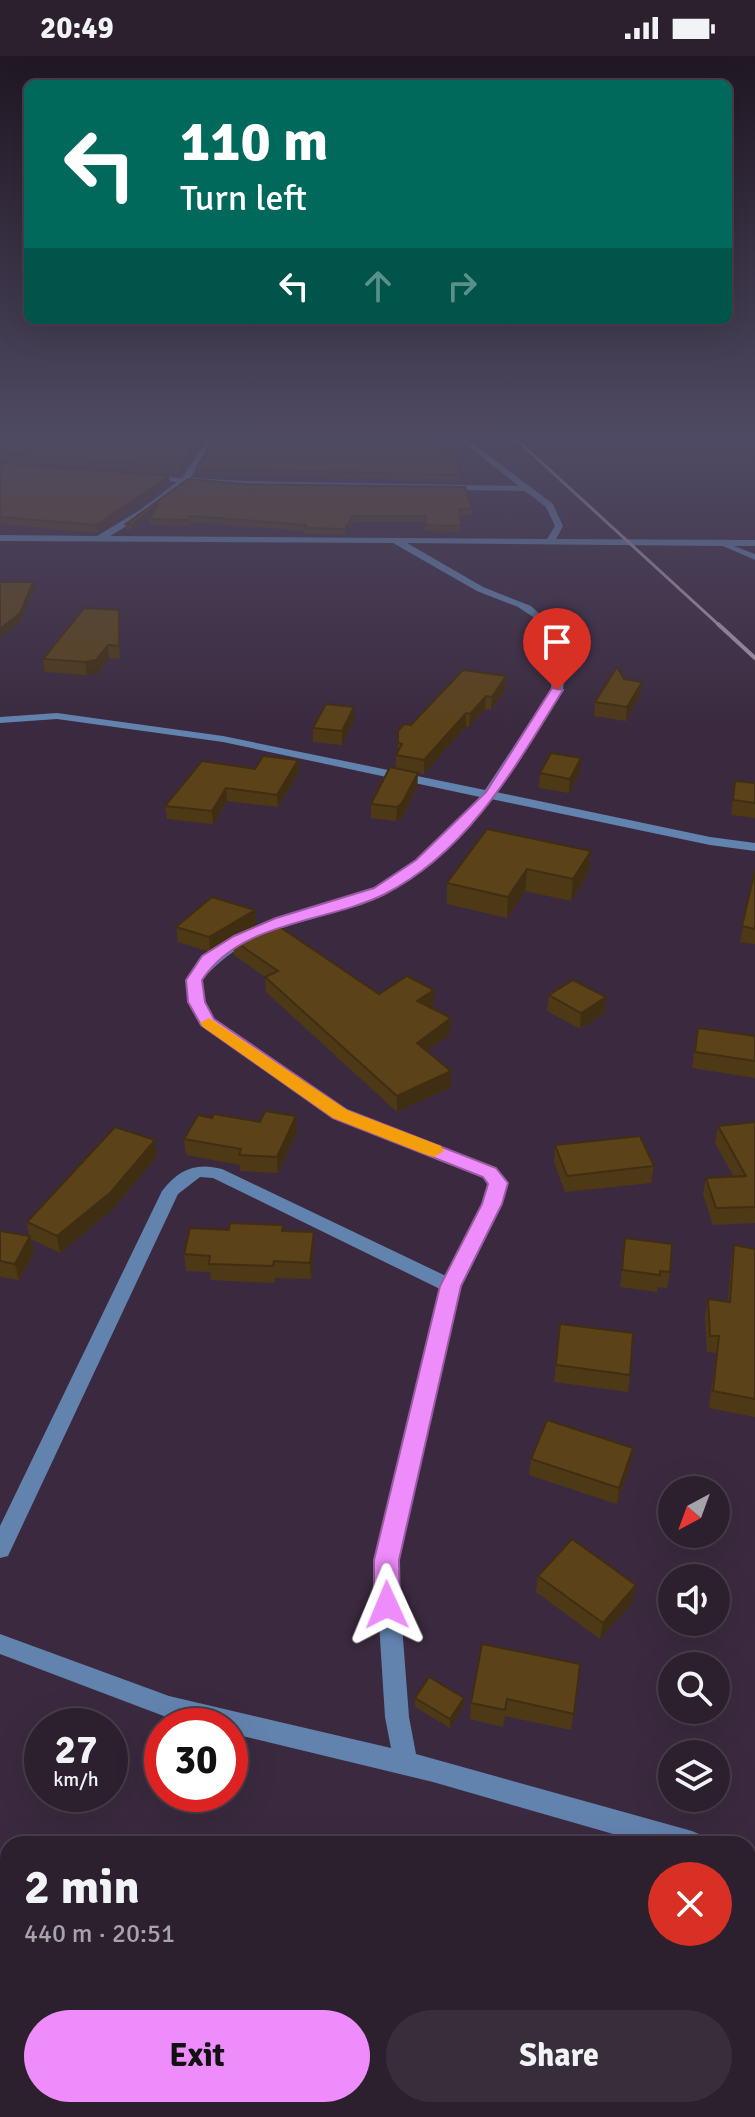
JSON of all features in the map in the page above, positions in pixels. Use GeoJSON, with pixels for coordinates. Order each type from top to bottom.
{"type":"FeatureCollection","features":[{"type":"Feature","properties":{"kind":"street"},"geometry":{"type":"LineString","coordinates":[[99,539],[105,535]]}},
{"type":"Feature","properties":{"kind":"street"},"geometry":{"type":"LineString","coordinates":[[551,540],[554,535]]}},
{"type":"Feature","properties":{"kind":"street"},"geometry":{"type":"LineString","coordinates":[[587,535],[601,540]]}},
{"type":"Feature","properties":{"kind":"street"},"geometry":{"type":"LineString","coordinates":[[0,538],[755,543]]}},
{"type":"Feature","properties":{"kind":"street"},"geometry":{"type":"LineString","coordinates":[[393,540],[450,568],[478,588],[527,608],[549,631],[562,673],[557,690],[491,795],[446,841],[397,881],[379,891],[282,922],[240,940],[208,959],[194,980],[197,1002],[207,1022],[340,1114],[490,1173],[498,1183],[496,1195],[450,1286],[386,1560],[397,1717],[406,1763]]}},
{"type":"Feature","properties":{"kind":"street"},"geometry":{"type":"LineString","coordinates":[[716,542],[755,557]]}},
{"type":"Feature","properties":{"kind":"street"},"geometry":{"type":"LineString","coordinates":[[0,720],[57,716],[223,739],[710,841],[755,847]]}},
{"type":"Feature","properties":{"kind":"street"},"geometry":{"type":"LineString","coordinates":[[0,1549],[171,1191],[196,1171],[216,1173],[450,1286]]}},
{"type":"Feature","properties":{"kind":"street"},"geometry":{"type":"LineString","coordinates":[[0,1644],[169,1707],[406,1763],[664,1836]]}},
{"type":"Feature","properties":{"kind":"building"},"geometry":{"type":"Polygon","coordinates":[[[0,582],[33,582],[20,613],[0,629],[0,582]]]}},
{"type":"Feature","properties":{"kind":"building"},"geometry":{"type":"Polygon","coordinates":[[[84,608],[119,610],[119,646],[108,645],[96,660],[85,662],[43,659],[84,608]]]}},
{"type":"Feature","properties":{"kind":"building"},"geometry":{"type":"Polygon","coordinates":[[[617,667],[624,679],[642,682],[627,707],[595,702],[617,667]]]}},
{"type":"Feature","properties":{"kind":"building"},"geometry":{"type":"Polygon","coordinates":[[[463,670],[506,676],[492,697],[486,696],[470,714],[466,713],[424,760],[396,755],[402,744],[398,743],[398,731],[404,724],[411,725],[463,670]]]}},
{"type":"Feature","properties":{"kind":"building"},"geometry":{"type":"Polygon","coordinates":[[[326,704],[354,707],[342,731],[313,728],[326,704]]]}},
{"type":"Feature","properties":{"kind":"building"},"geometry":{"type":"Polygon","coordinates":[[[551,753],[581,758],[570,779],[540,773],[551,753]]]}},
{"type":"Feature","properties":{"kind":"building"},"geometry":{"type":"Polygon","coordinates":[[[263,756],[298,760],[277,795],[226,788],[212,811],[165,806],[202,761],[255,769],[263,756]]]}},
{"type":"Feature","properties":{"kind":"building"},"geometry":{"type":"Polygon","coordinates":[[[390,767],[418,773],[397,807],[371,804],[390,767]]]}},
{"type":"Feature","properties":{"kind":"building"},"geometry":{"type":"Polygon","coordinates":[[[735,781],[755,783],[755,803],[733,800],[735,781]]]}},
{"type":"Feature","properties":{"kind":"building"},"geometry":{"type":"Polygon","coordinates":[[[487,829],[591,851],[573,879],[527,869],[508,897],[447,883],[487,829]]]}},
{"type":"Feature","properties":{"kind":"building"},"geometry":{"type":"Polygon","coordinates":[[[755,870],[755,929],[742,926],[755,870]]]}},
{"type":"Feature","properties":{"kind":"building"},"geometry":{"type":"Polygon","coordinates":[[[212,897],[255,910],[209,937],[176,927],[212,897]]]}},
{"type":"Feature","properties":{"kind":"building"},"geometry":{"type":"Polygon","coordinates":[[[271,921],[379,994],[407,976],[434,990],[417,1001],[451,1018],[417,1043],[451,1071],[397,1096],[265,977],[278,971],[233,940],[271,921]]]}},
{"type":"Feature","properties":{"kind":"building"},"geometry":{"type":"Polygon","coordinates":[[[573,980],[606,997],[581,1013],[549,995],[573,980]]]}},
{"type":"Feature","properties":{"kind":"building"},"geometry":{"type":"Polygon","coordinates":[[[698,1028],[755,1036],[755,1061],[695,1052],[698,1028]]]}},
{"type":"Feature","properties":{"kind":"building"},"geometry":{"type":"Polygon","coordinates":[[[265,1111],[296,1116],[277,1157],[239,1155],[241,1149],[184,1139],[198,1115],[212,1118],[214,1114],[260,1122],[265,1111]]]}},
{"type":"Feature","properties":{"kind":"building"},"geometry":{"type":"Polygon","coordinates":[[[755,1122],[755,1207],[716,1208],[706,1178],[746,1176],[718,1126],[755,1122]]]}},
{"type":"Feature","properties":{"kind":"building"},"geometry":{"type":"Polygon","coordinates":[[[115,1127],[155,1140],[111,1192],[57,1236],[27,1222],[115,1127]]]}},
{"type":"Feature","properties":{"kind":"building"},"geometry":{"type":"Polygon","coordinates":[[[640,1136],[654,1166],[567,1176],[555,1145],[640,1136]]]}},
{"type":"Feature","properties":{"kind":"building"},"geometry":{"type":"Polygon","coordinates":[[[230,1223],[283,1225],[282,1231],[314,1232],[310,1263],[274,1261],[273,1266],[209,1264],[210,1256],[184,1254],[190,1228],[229,1230],[230,1223]]]}},
{"type":"Feature","properties":{"kind":"building"},"geometry":{"type":"Polygon","coordinates":[[[0,1231],[30,1236],[15,1264],[0,1261],[0,1231]]]}},
{"type":"Feature","properties":{"kind":"building"},"geometry":{"type":"Polygon","coordinates":[[[625,1238],[672,1244],[670,1272],[660,1271],[660,1275],[622,1270],[625,1238]]]}},
{"type":"Feature","properties":{"kind":"building"},"geometry":{"type":"Polygon","coordinates":[[[734,1245],[755,1249],[755,1399],[713,1391],[719,1336],[710,1336],[708,1299],[730,1302],[734,1245]]]}},
{"type":"Feature","properties":{"kind":"building"},"geometry":{"type":"Polygon","coordinates":[[[560,1324],[633,1333],[630,1375],[556,1365],[560,1324]]]}},
{"type":"Feature","properties":{"kind":"building"},"geometry":{"type":"Polygon","coordinates":[[[547,1420],[633,1448],[619,1488],[531,1459],[547,1420]]]}},
{"type":"Feature","properties":{"kind":"building"},"geometry":{"type":"Polygon","coordinates":[[[572,1539],[636,1585],[603,1623],[538,1576],[572,1539]]]}},
{"type":"Feature","properties":{"kind":"building"},"geometry":{"type":"Polygon","coordinates":[[[482,1644],[580,1664],[574,1714],[507,1699],[505,1710],[471,1703],[482,1644]]]}},
{"type":"Feature","properties":{"kind":"building"},"geometry":{"type":"Polygon","coordinates":[[[429,1677],[464,1698],[450,1719],[415,1698],[429,1677]]]}},
{"type":"Feature","properties":{"kind":"railway"},"geometry":{"type":"LineString","coordinates":[[621,535],[720,626]]}},
{"type":"Feature","properties":{"kind":"railway"},"geometry":{"type":"LineString","coordinates":[[718,624],[755,658]]}},
{"type":"Feature","properties":{"kind":"slow traffic"},"geometry":{"type":"LineString","coordinates":[[209,1023],[340,1114],[434,1151]]}},
{"type":"Feature","properties":{"kind":"route"},"geometry":{"type":"LineString","coordinates":[[387,1605],[386,1560],[450,1286],[492,1204],[498,1183],[490,1173],[340,1114],[207,1022],[197,1002],[194,980],[208,959],[240,940],[282,922],[379,891],[422,863],[491,795],[557,690]]}}]}
